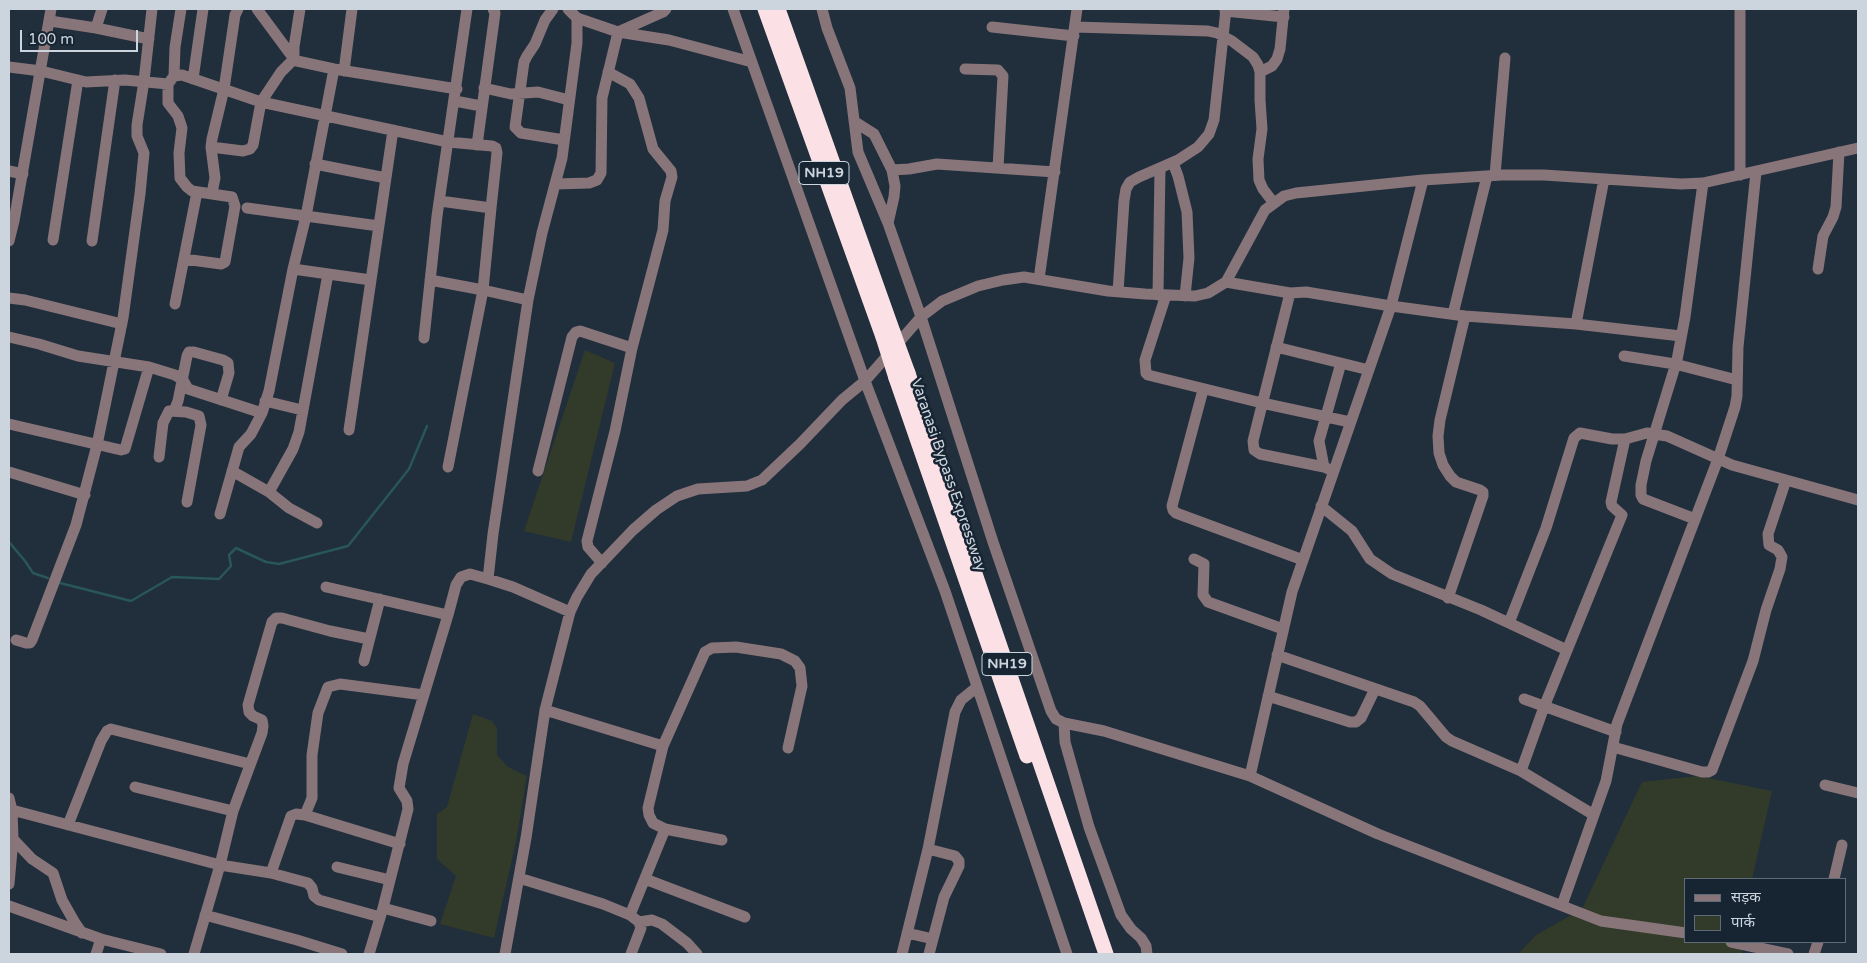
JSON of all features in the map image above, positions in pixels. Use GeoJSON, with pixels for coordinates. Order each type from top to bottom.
{"type":"FeatureCollection","features":[{"type":"Feature","properties":{"kind":"highway","name":"Varanasi Bypass Expressway"},"geometry":{"type":"LineString","coordinates":[[765,9],[888,334]]}},
{"type":"Feature","properties":{"kind":"highway","name":"Varanasi Bypass Expressway"},"geometry":{"type":"LineString","coordinates":[[778,9],[1095,954]]}},
{"type":"Feature","properties":{"kind":"highway","name":"Varanasi Bypass Expressway"},"geometry":{"type":"LineString","coordinates":[[902,376],[946,489],[1106,954]]}},
{"type":"Feature","properties":{"kind":"street"},"geometry":{"type":"LineString","coordinates":[[96,28],[102,9]]}},
{"type":"Feature","properties":{"kind":"street"},"geometry":{"type":"LineString","coordinates":[[16,640],[30,643],[32,640],[76,525],[97,445],[122,324],[144,162],[137,125],[152,9]]}},
{"type":"Feature","properties":{"kind":"street"},"geometry":{"type":"LineString","coordinates":[[181,9],[168,103],[178,116],[182,128],[179,174],[187,187],[192,191],[232,197],[235,206],[225,262],[221,264],[184,259]]}},
{"type":"Feature","properties":{"kind":"street"},"geometry":{"type":"LineString","coordinates":[[193,79],[203,9]]}},
{"type":"Feature","properties":{"kind":"street"},"geometry":{"type":"LineString","coordinates":[[212,193],[215,165],[211,147],[224,89],[238,9]]}},
{"type":"Feature","properties":{"kind":"street"},"geometry":{"type":"LineString","coordinates":[[257,9],[297,61],[339,70],[456,89]]}},
{"type":"Feature","properties":{"kind":"street"},"geometry":{"type":"LineString","coordinates":[[211,147],[243,150],[250,149],[253,145],[261,102],[281,72],[294,59],[300,9]]}},
{"type":"Feature","properties":{"kind":"street"},"geometry":{"type":"LineString","coordinates":[[220,514],[239,447],[251,434],[262,413],[306,216],[325,115],[339,70],[352,9]]}},
{"type":"Feature","properties":{"kind":"street"},"geometry":{"type":"LineString","coordinates":[[424,338],[440,201],[467,9]]}},
{"type":"Feature","properties":{"kind":"street"},"geometry":{"type":"LineString","coordinates":[[477,145],[495,13],[493,9]]}},
{"type":"Feature","properties":{"kind":"street"},"geometry":{"type":"LineString","coordinates":[[553,9],[545,20],[535,44],[526,56],[515,127],[517,130],[531,135],[564,140]]}},
{"type":"Feature","properties":{"kind":"street"},"geometry":{"type":"LineString","coordinates":[[568,9],[576,18],[618,32],[669,40],[752,62]]}},
{"type":"Feature","properties":{"kind":"street"},"geometry":{"type":"LineString","coordinates":[[618,32],[666,9]]}},
{"type":"Feature","properties":{"kind":"street"},"geometry":{"type":"LineString","coordinates":[[733,9],[865,381],[945,591],[1067,954]]}},
{"type":"Feature","properties":{"kind":"street"},"geometry":{"type":"LineString","coordinates":[[822,9],[827,28],[850,88],[858,152],[888,223],[921,317],[993,542],[1051,711],[1056,719],[1064,723],[1104,731],[1250,776],[1378,834],[1601,921],[1684,933]]}},
{"type":"Feature","properties":{"kind":"street"},"geometry":{"type":"LineString","coordinates":[[1039,279],[1077,9]]}},
{"type":"Feature","properties":{"kind":"street"},"geometry":{"type":"LineString","coordinates":[[1740,9],[1738,46],[1740,175]]}},
{"type":"Feature","properties":{"kind":"street"},"geometry":{"type":"LineString","coordinates":[[1118,292],[1126,189],[1130,182],[1139,177],[1173,163],[1198,146],[1208,134],[1214,120],[1226,10],[1284,13],[1277,59],[1272,66],[1260,72]]}},
{"type":"Feature","properties":{"kind":"street"},"geometry":{"type":"LineString","coordinates":[[9,241],[23,174],[50,15],[96,28],[149,39]]}},
{"type":"Feature","properties":{"kind":"street"},"geometry":{"type":"LineString","coordinates":[[488,578],[492,538],[528,300],[542,234],[556,184],[564,140],[577,44],[576,18]]}},
{"type":"Feature","properties":{"kind":"street"},"geometry":{"type":"LineString","coordinates":[[992,27],[1074,32],[1187,29],[1208,31],[1224,36],[1253,57],[1258,64],[1260,72],[1262,129],[1258,168],[1259,180],[1273,202]]}},
{"type":"Feature","properties":{"kind":"street"},"geometry":{"type":"LineString","coordinates":[[556,184],[589,183],[597,180],[601,174],[602,98],[618,32]]}},
{"type":"Feature","properties":{"kind":"street"},"geometry":{"type":"LineString","coordinates":[[1448,598],[1483,492],[1456,482],[1450,476],[1443,465],[1439,453],[1438,436],[1477,224],[1491,175],[1505,58]]}},
{"type":"Feature","properties":{"kind":"street"},"geometry":{"type":"LineString","coordinates":[[9,67],[41,71],[86,82],[144,80],[160,85],[182,75],[261,102],[448,142],[496,148],[483,290],[448,467]]}},
{"type":"Feature","properties":{"kind":"street"},"geometry":{"type":"LineString","coordinates":[[965,69],[998,70],[1003,76],[998,168]]}},
{"type":"Feature","properties":{"kind":"street"},"geometry":{"type":"LineString","coordinates":[[597,568],[587,541],[615,431],[632,348],[663,230],[665,201],[672,176],[653,150],[639,98],[630,84],[608,72]]}},
{"type":"Feature","properties":{"kind":"street"},"geometry":{"type":"LineString","coordinates":[[54,240],[78,80]]}},
{"type":"Feature","properties":{"kind":"street"},"geometry":{"type":"LineString","coordinates":[[92,241],[115,80]]}},
{"type":"Feature","properties":{"kind":"street"},"geometry":{"type":"LineString","coordinates":[[484,88],[511,94],[538,92],[569,100]]}},
{"type":"Feature","properties":{"kind":"street"},"geometry":{"type":"LineString","coordinates":[[455,101],[481,106]]}},
{"type":"Feature","properties":{"kind":"street"},"geometry":{"type":"LineString","coordinates":[[855,122],[874,134],[892,170],[895,186],[888,223]]}},
{"type":"Feature","properties":{"kind":"street"},"geometry":{"type":"LineString","coordinates":[[348,430],[393,130]]}},
{"type":"Feature","properties":{"kind":"street"},"geometry":{"type":"LineString","coordinates":[[505,954],[519,878],[545,710],[570,612],[577,597],[597,568],[633,530],[656,510],[677,496],[698,489],[747,486],[762,480],[842,400],[865,381],[921,317],[942,300],[978,286],[1003,280],[1024,278],[1118,292],[1201,296],[1226,282],[1265,210],[1273,202],[1284,196],[1296,193],[1491,175],[1604,178],[1681,184],[1703,183],[1858,148]]}},
{"type":"Feature","properties":{"kind":"street"},"geometry":{"type":"LineString","coordinates":[[1818,269],[1823,236],[1833,217],[1836,206],[1840,152]]}},
{"type":"Feature","properties":{"kind":"street"},"geometry":{"type":"LineString","coordinates":[[1173,163],[1187,212],[1189,258],[1185,296]]}},
{"type":"Feature","properties":{"kind":"street"},"geometry":{"type":"LineString","coordinates":[[315,164],[386,178]]}},
{"type":"Feature","properties":{"kind":"street"},"geometry":{"type":"LineString","coordinates":[[892,170],[909,170],[936,164],[1054,172]]}},
{"type":"Feature","properties":{"kind":"street"},"geometry":{"type":"LineString","coordinates":[[1160,169],[1162,295],[1146,360],[1146,372],[1153,377],[1203,390],[1350,422]]}},
{"type":"Feature","properties":{"kind":"street"},"geometry":{"type":"LineString","coordinates":[[9,171],[23,174]]}},
{"type":"Feature","properties":{"kind":"street"},"geometry":{"type":"LineString","coordinates":[[1562,905],[1606,781],[1616,732],[1718,459],[1735,407],[1738,347],[1756,172]]}},
{"type":"Feature","properties":{"kind":"street"},"geometry":{"type":"LineString","coordinates":[[1576,324],[1604,178]]}},
{"type":"Feature","properties":{"kind":"street"},"geometry":{"type":"LineString","coordinates":[[1250,776],[1292,592],[1321,506],[1329,469],[1350,422],[1391,306],[1423,180]]}},
{"type":"Feature","properties":{"kind":"street"},"geometry":{"type":"LineString","coordinates":[[1695,519],[1643,499],[1641,485],[1681,336],[1703,183]]}},
{"type":"Feature","properties":{"kind":"street"},"geometry":{"type":"LineString","coordinates":[[175,304],[197,192]]}},
{"type":"Feature","properties":{"kind":"street"},"geometry":{"type":"LineString","coordinates":[[440,201],[491,208]]}},
{"type":"Feature","properties":{"kind":"street"},"geometry":{"type":"LineString","coordinates":[[247,208],[379,226]]}},
{"type":"Feature","properties":{"kind":"street"},"geometry":{"type":"LineString","coordinates":[[293,269],[371,280]]}},
{"type":"Feature","properties":{"kind":"street"},"geometry":{"type":"LineString","coordinates":[[269,492],[294,449],[328,274]]}},
{"type":"Feature","properties":{"kind":"street"},"geometry":{"type":"LineString","coordinates":[[430,280],[528,300]]}},
{"type":"Feature","properties":{"kind":"street"},"geometry":{"type":"LineString","coordinates":[[1226,282],[1290,293],[1306,292],[1459,315],[1576,324],[1681,336]]}},
{"type":"Feature","properties":{"kind":"street"},"geometry":{"type":"LineString","coordinates":[[1290,293],[1253,446],[1256,452],[1329,469]]}},
{"type":"Feature","properties":{"kind":"street"},"geometry":{"type":"LineString","coordinates":[[9,298],[25,300],[122,324]]}},
{"type":"Feature","properties":{"kind":"street"},"geometry":{"type":"LineString","coordinates":[[538,471],[572,337],[576,332],[580,331],[632,348]]}},
{"type":"Feature","properties":{"kind":"street"},"geometry":{"type":"LineString","coordinates":[[9,337],[78,356],[149,367],[175,374],[183,380],[188,390],[262,413]]}},
{"type":"Feature","properties":{"kind":"street"},"geometry":{"type":"LineString","coordinates":[[1276,347],[1369,370]]}},
{"type":"Feature","properties":{"kind":"street"},"geometry":{"type":"LineString","coordinates":[[174,411],[189,352],[223,360],[228,363],[229,373],[221,400]]}},
{"type":"Feature","properties":{"kind":"street"},"geometry":{"type":"LineString","coordinates":[[1624,356],[1675,364],[1737,380]]}},
{"type":"Feature","properties":{"kind":"street"},"geometry":{"type":"LineString","coordinates":[[1329,469],[1319,441],[1341,363]]}},
{"type":"Feature","properties":{"kind":"street"},"geometry":{"type":"LineString","coordinates":[[9,424],[120,450],[125,449],[149,367]]}},
{"type":"Feature","properties":{"kind":"street"},"geometry":{"type":"LineString","coordinates":[[1203,390],[1172,506],[1173,510],[1176,513],[1303,560]]}},
{"type":"Feature","properties":{"kind":"street"},"geometry":{"type":"LineString","coordinates":[[265,401],[302,410]]}},
{"type":"Feature","properties":{"kind":"street"},"geometry":{"type":"LineString","coordinates":[[159,457],[166,415],[169,411],[192,414],[200,418],[187,502]]}},
{"type":"Feature","properties":{"kind":"street"},"geometry":{"type":"LineString","coordinates":[[1509,623],[1546,528],[1575,436],[1580,432],[1612,439],[1625,439],[1646,433],[1655,433],[1667,436],[1732,465],[1858,500]]}},
{"type":"Feature","properties":{"kind":"street"},"geometry":{"type":"LineString","coordinates":[[1521,771],[1544,707],[1622,515],[1612,506],[1611,502],[1625,439]]}},
{"type":"Feature","properties":{"kind":"street"},"geometry":{"type":"LineString","coordinates":[[232,471],[269,492],[289,508],[318,523]]}},
{"type":"Feature","properties":{"kind":"street"},"geometry":{"type":"LineString","coordinates":[[9,472],[85,495]]}},
{"type":"Feature","properties":{"kind":"street"},"geometry":{"type":"LineString","coordinates":[[1613,747],[1702,772],[1712,770],[1753,661],[1766,610],[1780,569],[1782,557],[1778,550],[1769,545],[1768,534],[1786,480]]}},
{"type":"Feature","properties":{"kind":"street"},"geometry":{"type":"LineString","coordinates":[[1321,506],[1352,531],[1365,553],[1378,565],[1405,580],[1509,623],[1567,650]]}},
{"type":"Feature","properties":{"kind":"street"},"geometry":{"type":"LineString","coordinates":[[1194,559],[1204,564],[1204,595],[1208,602],[1283,629]]}},
{"type":"Feature","properties":{"kind":"street"},"geometry":{"type":"LineString","coordinates":[[369,954],[382,913],[408,809],[407,802],[399,788],[399,782],[456,585],[462,577],[470,574],[488,578],[570,612]]}},
{"type":"Feature","properties":{"kind":"street"},"geometry":{"type":"LineString","coordinates":[[326,587],[448,615]]}},
{"type":"Feature","properties":{"kind":"street"},"geometry":{"type":"LineString","coordinates":[[364,661],[380,599]]}},
{"type":"Feature","properties":{"kind":"street"},"geometry":{"type":"LineString","coordinates":[[194,954],[220,865],[233,811],[263,726],[262,720],[249,712],[248,705],[272,622],[276,618],[282,618],[369,639]]}},
{"type":"Feature","properties":{"kind":"street"},"geometry":{"type":"LineString","coordinates":[[722,840],[666,830],[653,823],[648,808],[663,746],[705,652],[712,648],[736,647],[781,654],[795,661],[800,668],[802,686],[788,748]]}},
{"type":"Feature","properties":{"kind":"street"},"geometry":{"type":"LineString","coordinates":[[1277,655],[1414,702],[1420,706],[1446,737],[1452,741],[1521,771],[1594,815]]}},
{"type":"Feature","properties":{"kind":"street"},"geometry":{"type":"LineString","coordinates":[[305,816],[313,789],[312,755],[318,713],[328,687],[340,684],[424,695]]}},
{"type":"Feature","properties":{"kind":"street"},"geometry":{"type":"LineString","coordinates":[[902,954],[928,849],[955,712],[961,700],[977,688]]}},
{"type":"Feature","properties":{"kind":"street"},"geometry":{"type":"LineString","coordinates":[[1268,696],[1350,722],[1356,722],[1361,718],[1375,689]]}},
{"type":"Feature","properties":{"kind":"street"},"geometry":{"type":"LineString","coordinates":[[1524,699],[1616,732]]}},
{"type":"Feature","properties":{"kind":"street"},"geometry":{"type":"LineString","coordinates":[[545,710],[663,746]]}},
{"type":"Feature","properties":{"kind":"street"},"geometry":{"type":"LineString","coordinates":[[1064,723],[1065,742],[1089,827],[1120,915],[1146,946],[1147,954]]}},
{"type":"Feature","properties":{"kind":"street"},"geometry":{"type":"LineString","coordinates":[[68,825],[101,741],[107,731],[111,729],[250,764]]}},
{"type":"Feature","properties":{"kind":"street"},"geometry":{"type":"LineString","coordinates":[[1825,785],[1858,794]]}},
{"type":"Feature","properties":{"kind":"street"},"geometry":{"type":"LineString","coordinates":[[135,787],[233,811]]}},
{"type":"Feature","properties":{"kind":"street"},"geometry":{"type":"LineString","coordinates":[[9,798],[12,810],[13,839],[9,884]]}},
{"type":"Feature","properties":{"kind":"street"},"geometry":{"type":"LineString","coordinates":[[12,810],[220,865],[271,873],[308,883],[312,888],[314,896],[320,900],[431,921]]}},
{"type":"Feature","properties":{"kind":"street"},"geometry":{"type":"LineString","coordinates":[[271,873],[291,816],[296,814],[400,844]]}},
{"type":"Feature","properties":{"kind":"street"},"geometry":{"type":"LineString","coordinates":[[631,954],[640,928],[635,918],[645,879],[666,830]]}},
{"type":"Feature","properties":{"kind":"street"},"geometry":{"type":"LineString","coordinates":[[13,839],[32,859],[52,873],[62,900],[82,933]]}},
{"type":"Feature","properties":{"kind":"street"},"geometry":{"type":"LineString","coordinates":[[1834,878],[1842,845]]}},
{"type":"Feature","properties":{"kind":"street"},"geometry":{"type":"LineString","coordinates":[[928,849],[956,856],[960,866],[944,897],[929,954]]}},
{"type":"Feature","properties":{"kind":"street"},"geometry":{"type":"LineString","coordinates":[[337,867],[390,880]]}},
{"type":"Feature","properties":{"kind":"street"},"geometry":{"type":"LineString","coordinates":[[519,878],[603,904],[635,918],[652,920],[662,924],[687,943],[697,954]]}},
{"type":"Feature","properties":{"kind":"street"},"geometry":{"type":"LineString","coordinates":[[645,879],[745,918]]}},
{"type":"Feature","properties":{"kind":"street"},"geometry":{"type":"LineString","coordinates":[[9,906],[82,933],[161,954]]}},
{"type":"Feature","properties":{"kind":"street"},"geometry":{"type":"LineString","coordinates":[[206,915],[342,954]]}},
{"type":"Feature","properties":{"kind":"street"},"geometry":{"type":"LineString","coordinates":[[907,933],[933,938]]}},
{"type":"Feature","properties":{"kind":"street"},"geometry":{"type":"LineString","coordinates":[[96,954],[101,939]]}},
{"type":"Feature","properties":{"kind":"street"},"geometry":{"type":"LineString","coordinates":[[1733,943],[1753,951],[1788,954]]}},
{"type":"Feature","properties":{"kind":"green space"},"geometry":{"type":"Polygon","coordinates":[[[585,350],[615,363],[571,542],[524,531],[585,350]]]}},
{"type":"Feature","properties":{"kind":"green space"},"geometry":{"type":"Polygon","coordinates":[[[473,714],[492,721],[497,728],[497,755],[508,767],[527,776],[516,842],[494,938],[440,924],[456,876],[437,859],[437,814],[447,807],[473,714]]]}},
{"type":"Feature","properties":{"kind":"green space"},"geometry":{"type":"Polygon","coordinates":[[[1698,776],[1772,791],[1752,878],[1684,878],[1684,943],[1741,943],[1742,954],[1518,954],[1536,935],[1582,909],[1642,782],[1698,776]]]}},
{"type":"Feature","properties":{"kind":"waterway"},"geometry":{"type":"LineString","coordinates":[[60,583],[131,601],[172,577],[219,579],[231,566],[229,555],[236,548],[266,562],[279,564],[348,546],[409,469],[427,426]]}},
{"type":"Feature","properties":{"kind":"waterway"},"geometry":{"type":"LineString","coordinates":[[9,542],[33,573],[48,578]]}}]}
